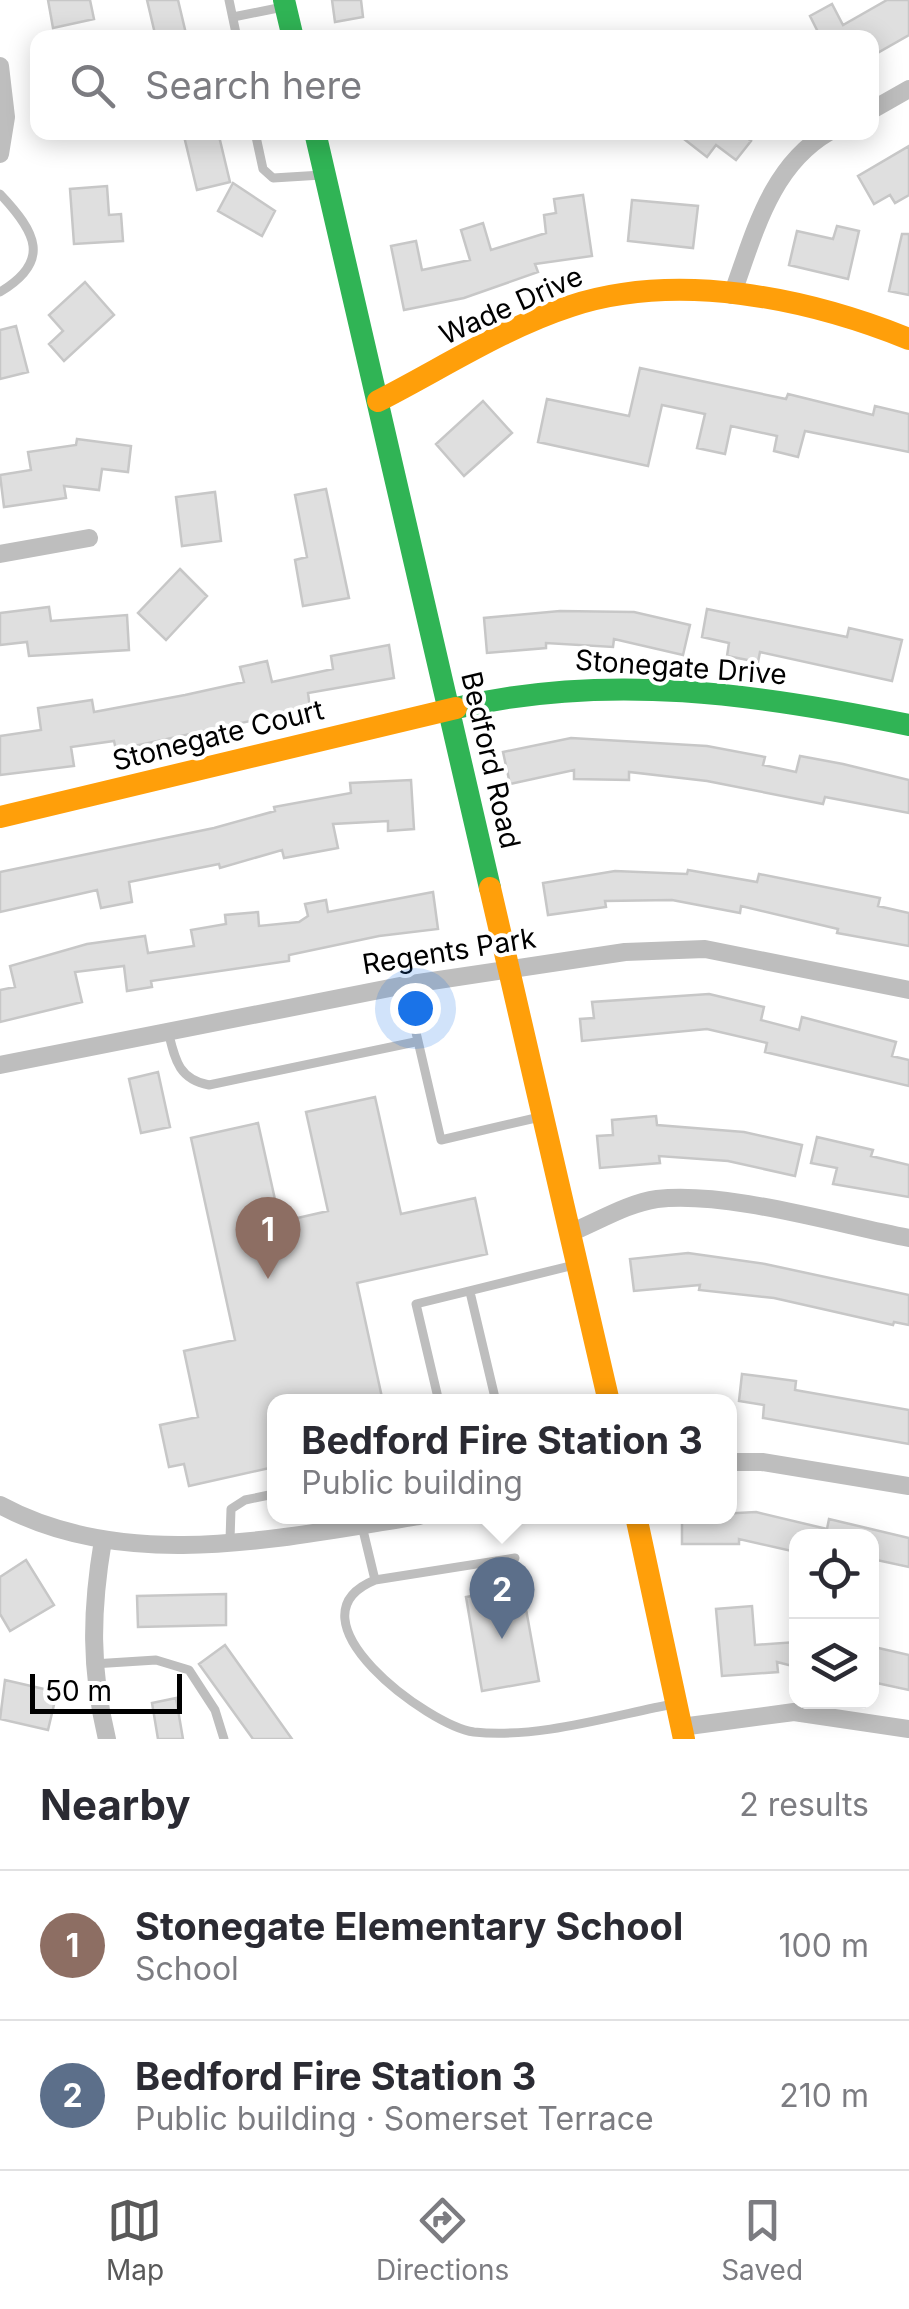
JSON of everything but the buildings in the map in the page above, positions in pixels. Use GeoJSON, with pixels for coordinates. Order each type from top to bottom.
{"type":"FeatureCollection","features":[{"type":"Feature","properties":{"kind":"main road"},"geometry":{"type":"LineString","coordinates":[[284,3],[290,30]]}},
{"type":"Feature","properties":{"kind":"main road","name":"Bedford Road"},"geometry":{"type":"LineString","coordinates":[[317,140],[607,1394]]}},
{"type":"Feature","properties":{"kind":"main road","name":"Wade Drive"},"geometry":{"type":"LineString","coordinates":[[378,401],[568,306],[632,291],[732,295],[849,317],[909,340]]}},
{"type":"Feature","properties":{"kind":"main road","name":"Stonegate Drive"},"geometry":{"type":"LineString","coordinates":[[449,710],[511,695],[600,685],[795,705],[909,725]]}},
{"type":"Feature","properties":{"kind":"main road","name":"Stonegate Court"},"geometry":{"type":"LineString","coordinates":[[0,817],[449,710]]}},
{"type":"Feature","properties":{"kind":"main road"},"geometry":{"type":"LineString","coordinates":[[638,1524],[680,1723]]}},
{"type":"Feature","properties":{"kind":"street"},"geometry":{"type":"LineString","coordinates":[[0,66],[6,117],[0,154]]}},
{"type":"Feature","properties":{"kind":"street"},"geometry":{"type":"LineString","coordinates":[[879,106],[909,90]]}},
{"type":"Feature","properties":{"kind":"street"},"geometry":{"type":"LineString","coordinates":[[732,295],[762,214],[786,168],[819,140]]}},
{"type":"Feature","properties":{"kind":"street"},"geometry":{"type":"LineString","coordinates":[[0,554],[89,538]]}},
{"type":"Feature","properties":{"kind":"street","name":"Regents Park"},"geometry":{"type":"LineString","coordinates":[[0,1065],[405,984],[625,952],[704,949],[909,990]]}},
{"type":"Feature","properties":{"kind":"street"},"geometry":{"type":"LineString","coordinates":[[570,1233],[652,1200],[681,1198],[909,1238]]}},
{"type":"Feature","properties":{"kind":"street"},"geometry":{"type":"LineString","coordinates":[[737,1462],[762,1462],[909,1486]]}},
{"type":"Feature","properties":{"kind":"street"},"geometry":{"type":"LineString","coordinates":[[0,1505],[39,1523],[104,1540],[151,1545],[368,1524]]}},
{"type":"Feature","properties":{"kind":"street"},"geometry":{"type":"LineString","coordinates":[[104,1540],[93,1601],[93,1664],[107,1739]]}},
{"type":"Feature","properties":{"kind":"street"},"geometry":{"type":"LineString","coordinates":[[680,1723],[794,1712],[909,1729]]}},
{"type":"Feature","properties":{"kind":"lane"},"geometry":{"type":"LineString","coordinates":[[229,0],[235,30]]}},
{"type":"Feature","properties":{"kind":"lane"},"geometry":{"type":"LineString","coordinates":[[233,18],[284,3]]}},
{"type":"Feature","properties":{"kind":"lane"},"geometry":{"type":"LineString","coordinates":[[258,140],[263,168],[273,178],[324,174]]}},
{"type":"Feature","properties":{"kind":"lane"},"geometry":{"type":"LineString","coordinates":[[0,194],[24,218],[34,244],[32,264],[22,279],[0,292]]}},
{"type":"Feature","properties":{"kind":"lane"},"geometry":{"type":"LineString","coordinates":[[405,984],[415,1042],[441,1140],[543,1116]]}},
{"type":"Feature","properties":{"kind":"lane"},"geometry":{"type":"LineString","coordinates":[[168,1029],[177,1066],[194,1082],[209,1085],[415,1042]]}},
{"type":"Feature","properties":{"kind":"lane"},"geometry":{"type":"LineString","coordinates":[[437,1394],[416,1304],[577,1265]]}},
{"type":"Feature","properties":{"kind":"lane"},"geometry":{"type":"LineString","coordinates":[[470,1292],[494,1394]]}},
{"type":"Feature","properties":{"kind":"lane"},"geometry":{"type":"LineString","coordinates":[[230,1540],[231,1509],[246,1500],[267,1496]]}},
{"type":"Feature","properties":{"kind":"lane"},"geometry":{"type":"LineString","coordinates":[[362,1525],[375,1580]]}},
{"type":"Feature","properties":{"kind":"lane"},"geometry":{"type":"LineString","coordinates":[[515,1558],[375,1580],[360,1586],[350,1599],[346,1618],[354,1652],[408,1696],[458,1728],[499,1733],[572,1724],[680,1723]]}},
{"type":"Feature","properties":{"kind":"lane"},"geometry":{"type":"LineString","coordinates":[[93,1664],[156,1660],[189,1670],[215,1710],[224,1739]]}},
{"type":"Feature","properties":{"kind":"traffic: fast"},"geometry":{"type":"LineString","coordinates":[[284,0],[291,30]]}},
{"type":"Feature","properties":{"kind":"traffic: fast"},"geometry":{"type":"LineString","coordinates":[[317,140],[490,888]]}},
{"type":"Feature","properties":{"kind":"traffic: fast"},"geometry":{"type":"LineString","coordinates":[[456,708],[570,691],[683,691],[796,704],[909,725]]}},
{"type":"Feature","properties":{"kind":"traffic: slow"},"geometry":{"type":"LineString","coordinates":[[378,401],[546,315],[612,296],[698,290],[742,294],[828,312],[909,339]]}},
{"type":"Feature","properties":{"kind":"traffic: slow"},"geometry":{"type":"LineString","coordinates":[[0,817],[456,708]]}},
{"type":"Feature","properties":{"kind":"traffic: slow"},"geometry":{"type":"LineString","coordinates":[[490,888],[607,1394]]}},
{"type":"Feature","properties":{"kind":"traffic: slow"},"geometry":{"type":"LineString","coordinates":[[638,1524],[684,1739]]}},
{"type":"Feature","properties":{"kind":"place","name":"Stonegate Elementary School"},"geometry":{"type":"Point","coordinates":[268,1279]}},
{"type":"Feature","properties":{"kind":"place","name":"Bedford Fire Station 3"},"geometry":{"type":"Point","coordinates":[502,1639]}}]}
